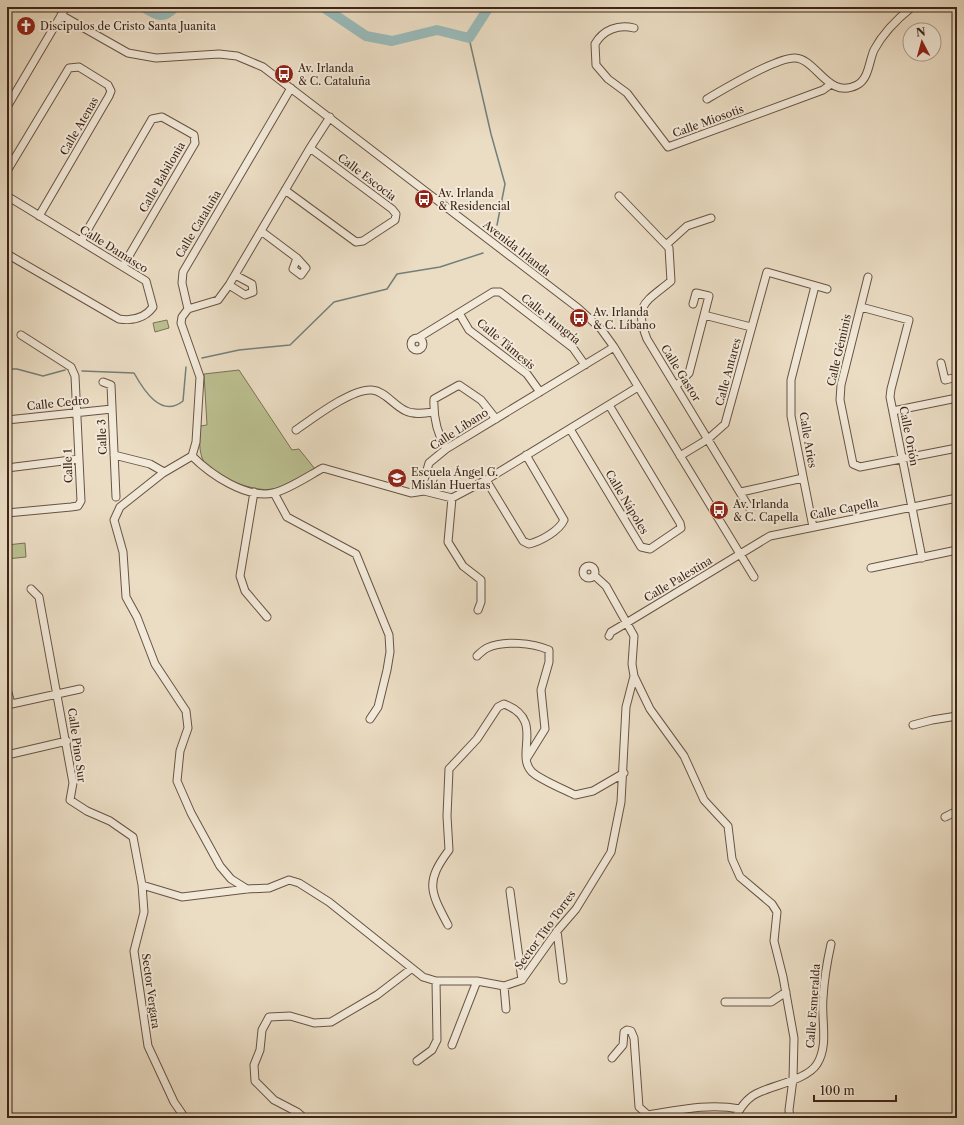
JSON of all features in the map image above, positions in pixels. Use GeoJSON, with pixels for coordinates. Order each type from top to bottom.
{"type":"FeatureCollection","features":[{"type":"Feature","properties":{"kind":"street"},"geometry":{"type":"LineString","coordinates":[[7,107],[66,7]]}},
{"type":"Feature","properties":{"kind":"street"},"geometry":{"type":"LineString","coordinates":[[707,99],[748,75],[792,58],[803,60],[831,84],[847,88],[858,85],[865,77],[874,50],[887,31],[900,16],[912,7]]}},
{"type":"Feature","properties":{"kind":"street","name":"Avenida Irlanda"},"geometry":{"type":"LineString","coordinates":[[61,15],[128,53],[156,58],[219,54],[237,56],[263,67],[578,308],[600,329],[614,347],[754,577]]}},
{"type":"Feature","properties":{"kind":"street","name":"Calle Miosotis"},"geometry":{"type":"LineString","coordinates":[[634,28],[619,27],[603,34],[595,44],[596,65],[608,79],[627,93],[668,147],[823,90],[831,84]]}},
{"type":"Feature","properties":{"kind":"street","name":"Calle Atenas"},"geometry":{"type":"LineString","coordinates":[[7,171],[70,68],[79,67],[108,85],[111,91],[109,96],[39,216]]}},
{"type":"Feature","properties":{"kind":"street","name":"Calle Cataluña"},"geometry":{"type":"LineString","coordinates":[[188,309],[182,283],[183,272],[292,88]]}},
{"type":"Feature","properties":{"kind":"street","name":"Calle Babilonia"},"geometry":{"type":"LineString","coordinates":[[81,241],[152,119],[162,117],[185,129],[194,136],[194,143],[123,266]]}},
{"type":"Feature","properties":{"kind":"street"},"geometry":{"type":"LineString","coordinates":[[247,889],[231,879],[220,866],[191,813],[176,781],[180,751],[188,728],[186,711],[155,664],[138,617],[126,597],[123,552],[114,520],[120,508],[164,472],[192,456],[196,442],[200,377],[181,323],[182,317],[188,309],[218,300],[229,285],[310,148],[330,118]]}},
{"type":"Feature","properties":{"kind":"street","name":"Calle Escocia"},"geometry":{"type":"LineString","coordinates":[[285,190],[356,242],[362,240],[395,220],[396,214],[392,209],[310,148]]}},
{"type":"Feature","properties":{"kind":"street","name":"Calle Damasco"},"geometry":{"type":"LineString","coordinates":[[7,196],[123,266],[146,282],[153,307],[148,315],[127,320],[118,319],[7,254]]}},
{"type":"Feature","properties":{"kind":"street"},"geometry":{"type":"LineString","coordinates":[[620,196],[666,245],[687,226],[711,218]]}},
{"type":"Feature","properties":{"kind":"street"},"geometry":{"type":"LineString","coordinates":[[261,231],[297,258]]}},
{"type":"Feature","properties":{"kind":"street","name":"Calle Gastor"},"geometry":{"type":"LineString","coordinates":[[666,245],[669,248],[671,281],[644,304],[640,314],[642,325],[647,339],[750,509]]}},
{"type":"Feature","properties":{"kind":"street","name":"Calle Antares"},"geometry":{"type":"LineString","coordinates":[[680,456],[708,440],[725,424],[767,272],[814,286]]}},
{"type":"Feature","properties":{"kind":"street"},"geometry":{"type":"LineString","coordinates":[[229,285],[245,295],[253,292],[252,284],[235,275]]}},
{"type":"Feature","properties":{"kind":"street","name":"Calle Géminis"},"geometry":{"type":"LineString","coordinates":[[868,277],[840,392],[841,406],[853,464],[860,467],[957,448]]}},
{"type":"Feature","properties":{"kind":"street"},"geometry":{"type":"LineString","coordinates":[[814,286],[827,289]]}},
{"type":"Feature","properties":{"kind":"street","name":"Calle Aries"},"geometry":{"type":"LineString","coordinates":[[813,527],[791,416],[791,380],[814,286]]}},
{"type":"Feature","properties":{"kind":"street","name":"Calle Hungría"},"geometry":{"type":"LineString","coordinates":[[418,338],[493,292],[500,292],[573,348],[585,365]]}},
{"type":"Feature","properties":{"kind":"street"},"geometry":{"type":"LineString","coordinates":[[676,386],[689,373],[708,296],[696,293],[693,304]]}},
{"type":"Feature","properties":{"kind":"street","name":"Calle Orión"},"geometry":{"type":"LineString","coordinates":[[861,307],[909,320],[891,389],[893,411],[922,558]]}},
{"type":"Feature","properties":{"kind":"street","name":"Calle Támesis"},"geometry":{"type":"LineString","coordinates":[[458,313],[469,330],[527,374],[540,392]]}},
{"type":"Feature","properties":{"kind":"street"},"geometry":{"type":"LineString","coordinates":[[704,315],[751,327]]}},
{"type":"Feature","properties":{"kind":"street","name":"Calle 1"},"geometry":{"type":"LineString","coordinates":[[7,513],[78,506],[81,501],[76,383],[71,366],[21,335]]}},
{"type":"Feature","properties":{"kind":"street","name":"Calle Líbano"},"geometry":{"type":"LineString","coordinates":[[424,491],[422,487],[429,463],[446,449],[614,347]]}},
{"type":"Feature","properties":{"kind":"street"},"geometry":{"type":"LineString","coordinates":[[940,364],[944,380],[957,378]]}},
{"type":"Feature","properties":{"kind":"street","name":"Calle 3"},"geometry":{"type":"LineString","coordinates":[[103,382],[111,385],[116,497]]}},
{"type":"Feature","properties":{"kind":"street"},"geometry":{"type":"LineString","coordinates":[[446,449],[438,435],[433,412],[434,399],[459,385],[480,400],[496,419]]}},
{"type":"Feature","properties":{"kind":"street"},"geometry":{"type":"LineString","coordinates":[[192,456],[205,469],[227,483],[254,492],[274,493],[323,468],[411,493],[424,491],[452,498],[486,480],[638,388]]}},
{"type":"Feature","properties":{"kind":"street"},"geometry":{"type":"LineString","coordinates":[[296,430],[330,406],[357,393],[372,390],[382,394],[405,411],[417,414],[433,412]]}},
{"type":"Feature","properties":{"kind":"street"},"geometry":{"type":"LineString","coordinates":[[893,411],[957,398]]}},
{"type":"Feature","properties":{"kind":"street","name":"Calle Nápoles"},"geometry":{"type":"LineString","coordinates":[[570,429],[641,547],[650,549],[677,532],[681,528],[680,523],[609,405]]}},
{"type":"Feature","properties":{"kind":"street","name":"Calle Cedro"},"geometry":{"type":"LineString","coordinates":[[7,420],[112,409]]}},
{"type":"Feature","properties":{"kind":"street"},"geometry":{"type":"LineString","coordinates":[[114,455],[150,464],[164,472]]}},
{"type":"Feature","properties":{"kind":"street"},"geometry":{"type":"LineString","coordinates":[[486,480],[523,541],[529,544],[536,542],[561,526],[564,520],[526,456]]}},
{"type":"Feature","properties":{"kind":"street"},"geometry":{"type":"LineString","coordinates":[[7,468],[79,459]]}},
{"type":"Feature","properties":{"kind":"street"},"geometry":{"type":"LineString","coordinates":[[741,492],[803,478]]}},
{"type":"Feature","properties":{"kind":"street"},"geometry":{"type":"LineString","coordinates":[[254,492],[240,576],[245,591],[266,617]]}},
{"type":"Feature","properties":{"kind":"street"},"geometry":{"type":"LineString","coordinates":[[274,493],[288,517],[356,554],[389,635],[390,641],[390,652],[378,707],[370,719]]}},
{"type":"Feature","properties":{"kind":"street"},"geometry":{"type":"LineString","coordinates":[[452,498],[448,542],[463,566],[481,580],[482,602],[478,610]]}},
{"type":"Feature","properties":{"kind":"street","name":"Calle Capella"},"geometry":{"type":"LineString","coordinates":[[740,554],[770,536],[957,498]]}},
{"type":"Feature","properties":{"kind":"street"},"geometry":{"type":"LineString","coordinates":[[871,568],[957,550]]}},
{"type":"Feature","properties":{"kind":"street","name":"Calle Palestina"},"geometry":{"type":"LineString","coordinates":[[609,636],[612,632],[740,554]]}},
{"type":"Feature","properties":{"kind":"street"},"geometry":{"type":"LineString","coordinates":[[594,576],[606,586],[628,622],[634,636],[632,664],[634,676],[650,709],[684,756],[704,800],[728,826],[732,859],[740,877],[772,904],[777,912],[774,941],[786,992],[794,1038],[793,1079],[789,1110],[790,1118]]}},
{"type":"Feature","properties":{"kind":"street","name":"Calle Pino Sur"},"geometry":{"type":"LineString","coordinates":[[32,589],[39,597],[67,742],[73,783],[70,800]]}},
{"type":"Feature","properties":{"kind":"street"},"geometry":{"type":"LineString","coordinates":[[477,656],[486,648],[500,644],[538,646],[549,650],[549,662],[541,690],[545,729],[526,760]]}},
{"type":"Feature","properties":{"kind":"street","name":"Sector Tito Torres"},"geometry":{"type":"LineString","coordinates":[[142,885],[182,897],[247,889],[269,888],[289,880],[299,883],[329,902],[411,969],[423,977],[436,981],[477,981],[504,986],[522,980],[557,931],[576,909],[611,852],[621,802],[624,773],[626,707],[634,676]]}},
{"type":"Feature","properties":{"kind":"street"},"geometry":{"type":"LineString","coordinates":[[7,689],[9,705],[80,689]]}},
{"type":"Feature","properties":{"kind":"street"},"geometry":{"type":"LineString","coordinates":[[448,925],[435,901],[432,888],[436,867],[449,850],[447,816],[449,769],[477,738],[498,707],[504,704],[511,707],[522,717],[528,728],[526,760],[532,772],[575,795],[593,791],[624,773]]}},
{"type":"Feature","properties":{"kind":"street"},"geometry":{"type":"LineString","coordinates":[[913,725],[957,716]]}},
{"type":"Feature","properties":{"kind":"street"},"geometry":{"type":"LineString","coordinates":[[7,755],[67,742]]}},
{"type":"Feature","properties":{"kind":"street","name":"Sector Vergara"},"geometry":{"type":"LineString","coordinates":[[70,800],[87,811],[110,821],[133,837],[142,885],[144,912],[134,951],[148,1046],[174,1102],[185,1118]]}},
{"type":"Feature","properties":{"kind":"street"},"geometry":{"type":"LineString","coordinates":[[945,817],[957,811]]}},
{"type":"Feature","properties":{"kind":"street"},"geometry":{"type":"LineString","coordinates":[[510,891],[522,980]]}},
{"type":"Feature","properties":{"kind":"street"},"geometry":{"type":"LineString","coordinates":[[557,931],[563,980]]}},
{"type":"Feature","properties":{"kind":"street","name":"Calle Esmeralda"},"geometry":{"type":"LineString","coordinates":[[735,1118],[740,1109],[758,1092],[793,1079],[816,1066],[824,1042],[823,998],[830,944]]}},
{"type":"Feature","properties":{"kind":"street"},"geometry":{"type":"LineString","coordinates":[[304,1118],[297,1112],[274,1100],[255,1081],[254,1065],[260,1050],[262,1030],[269,1017],[290,1016],[314,1023],[331,1022],[377,994],[411,969]]}},
{"type":"Feature","properties":{"kind":"street"},"geometry":{"type":"LineString","coordinates":[[417,1061],[432,1050],[437,1040],[436,981]]}},
{"type":"Feature","properties":{"kind":"street"},"geometry":{"type":"LineString","coordinates":[[452,1045],[477,981]]}},
{"type":"Feature","properties":{"kind":"street"},"geometry":{"type":"LineString","coordinates":[[504,986],[506,1009]]}},
{"type":"Feature","properties":{"kind":"street"},"geometry":{"type":"LineString","coordinates":[[725,1002],[770,1002],[786,992]]}},
{"type":"Feature","properties":{"kind":"street"},"geometry":{"type":"LineString","coordinates":[[612,1058],[623,1045],[624,1032],[627,1030],[631,1031],[634,1038],[640,1107],[648,1115],[693,1107],[726,1106],[740,1109]]}},
{"type":"Feature","properties":{"kind":"green space"},"geometry":{"type":"Polygon","coordinates":[[[167,320],[169,328],[155,332],[153,323],[167,320]]]}},
{"type":"Feature","properties":{"kind":"green space"},"geometry":{"type":"Polygon","coordinates":[[[239,370],[292,450],[299,449],[315,469],[284,485],[266,490],[256,489],[236,483],[216,473],[204,462],[200,449],[200,426],[207,425],[204,374],[239,370]]]}},
{"type":"Feature","properties":{"kind":"green space"},"geometry":{"type":"Polygon","coordinates":[[[25,543],[26,557],[7,559],[7,545],[25,543]]]}},
{"type":"Feature","properties":{"kind":"waterway"},"geometry":{"type":"LineString","coordinates":[[143,7],[159,15],[167,14],[175,7]]}},
{"type":"Feature","properties":{"kind":"waterway"},"geometry":{"type":"LineString","coordinates":[[323,7],[366,36],[392,41],[437,30],[469,38],[489,7]]}},
{"type":"Feature","properties":{"kind":"waterway"},"geometry":{"type":"LineString","coordinates":[[469,38],[491,134],[505,184],[497,225]]}},
{"type":"Feature","properties":{"kind":"waterway"},"geometry":{"type":"LineString","coordinates":[[202,358],[239,350],[290,345],[334,302],[387,289],[397,274],[440,267],[483,253]]}},
{"type":"Feature","properties":{"kind":"waterway"},"geometry":{"type":"LineString","coordinates":[[82,371],[134,373],[142,387],[154,400],[160,404],[175,406],[183,401],[186,367]]}},
{"type":"Feature","properties":{"kind":"waterway"},"geometry":{"type":"LineString","coordinates":[[7,369],[17,369],[43,376],[65,370]]}},
{"type":"Feature","properties":{"kind":"place","name":"Discipulos de Cristo Santa Juanita"},"geometry":{"type":"Point","coordinates":[26,26]}},
{"type":"Feature","properties":{"kind":"place","name":"Av. Irlanda & C. Cataluña"},"geometry":{"type":"Point","coordinates":[284,74]}},
{"type":"Feature","properties":{"kind":"place","name":"Av. Irlanda & Residencial"},"geometry":{"type":"Point","coordinates":[424,199]}},
{"type":"Feature","properties":{"kind":"place","name":"Av. Irlanda & C. Líbano"},"geometry":{"type":"Point","coordinates":[579,318]}},
{"type":"Feature","properties":{"kind":"place","name":"Escuela Ángel G. Mislán Huertas"},"geometry":{"type":"Point","coordinates":[397,478]}},
{"type":"Feature","properties":{"kind":"place","name":"Av. Irlanda & C. Capella"},"geometry":{"type":"Point","coordinates":[719,510]}}]}
